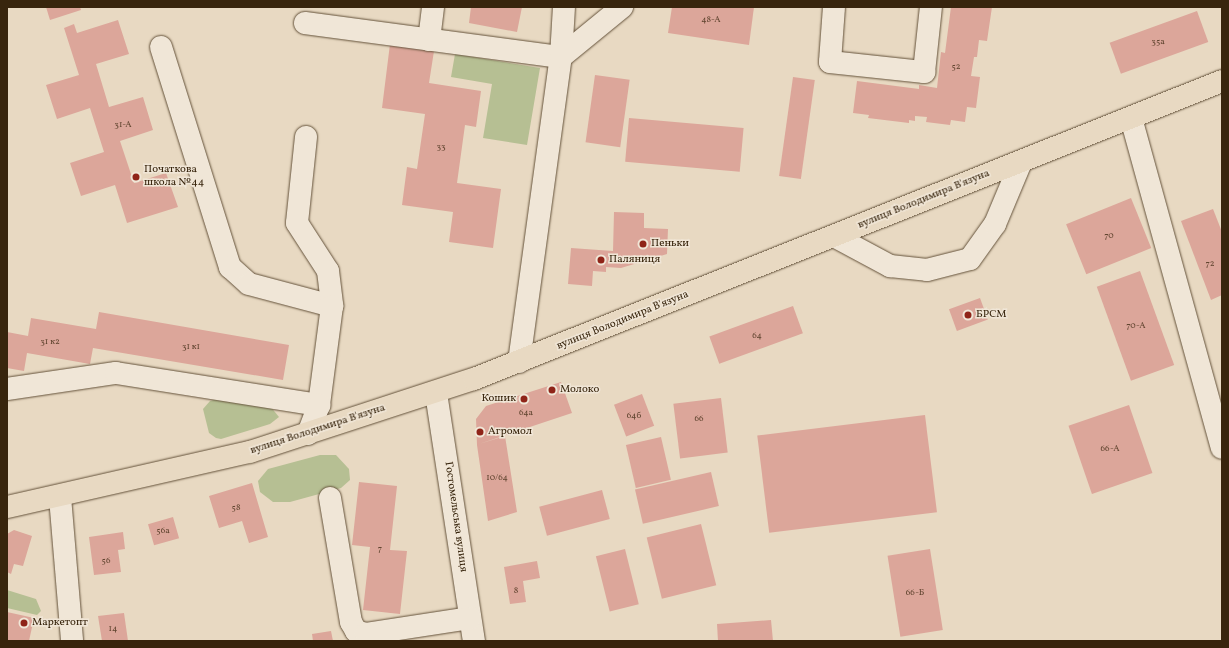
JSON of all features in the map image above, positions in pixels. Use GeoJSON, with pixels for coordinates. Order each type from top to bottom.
{"type":"FeatureCollection","features":[{"type":"Feature","properties":{"kind":"main road","name":"вулиця Володимира В'язуна"},"geometry":{"type":"LineString","coordinates":[[7,507],[60,497],[250,452],[436,393],[519,362],[1222,81]]}},
{"type":"Feature","properties":{"kind":"street"},"geometry":{"type":"LineString","coordinates":[[429,40],[433,7]]}},
{"type":"Feature","properties":{"kind":"street"},"geometry":{"type":"LineString","coordinates":[[519,362],[561,57],[564,7]]}},
{"type":"Feature","properties":{"kind":"street"},"geometry":{"type":"LineString","coordinates":[[305,23],[561,57],[622,7]]}},
{"type":"Feature","properties":{"kind":"street"},"geometry":{"type":"LineString","coordinates":[[834,7],[830,62],[924,72],[931,7]]}},
{"type":"Feature","properties":{"kind":"street"},"geometry":{"type":"LineString","coordinates":[[161,47],[230,267],[249,284],[332,306]]}},
{"type":"Feature","properties":{"kind":"street"},"geometry":{"type":"LineString","coordinates":[[1131,118],[1222,448]]}},
{"type":"Feature","properties":{"kind":"street"},"geometry":{"type":"LineString","coordinates":[[306,137],[297,223],[328,271],[332,306],[319,405],[308,434]]}},
{"type":"Feature","properties":{"kind":"street"},"geometry":{"type":"LineString","coordinates":[[834,236],[890,266],[927,270],[970,259],[995,224],[1021,162]]}},
{"type":"Feature","properties":{"kind":"street"},"geometry":{"type":"LineString","coordinates":[[7,389],[116,373],[319,405]]}},
{"type":"Feature","properties":{"kind":"street","name":"Гостомельська вулиця"},"geometry":{"type":"LineString","coordinates":[[436,393],[474,641]]}},
{"type":"Feature","properties":{"kind":"street"},"geometry":{"type":"LineString","coordinates":[[60,497],[72,641]]}},
{"type":"Feature","properties":{"kind":"street"},"geometry":{"type":"LineString","coordinates":[[330,498],[350,622],[356,631],[366,634],[470,618]]}},
{"type":"Feature","properties":{"kind":"green space"},"geometry":{"type":"Polygon","coordinates":[[[455,54],[540,68],[527,145],[483,138],[492,84],[451,77],[455,54]]]}},
{"type":"Feature","properties":{"kind":"green space"},"geometry":{"type":"Polygon","coordinates":[[[227,396],[270,406],[279,417],[270,424],[221,439],[216,438],[209,433],[203,409],[210,401],[227,396]]]}},
{"type":"Feature","properties":{"kind":"green space"},"geometry":{"type":"Polygon","coordinates":[[[320,455],[336,455],[349,469],[350,480],[341,488],[290,502],[273,502],[260,492],[258,481],[268,469],[320,455]]]}},
{"type":"Feature","properties":{"kind":"green space"},"geometry":{"type":"Polygon","coordinates":[[[7,590],[36,599],[41,611],[37,615],[7,608],[7,590]]]}},
{"type":"Feature","properties":{"kind":"building"},"geometry":{"type":"Polygon","coordinates":[[[46,7],[80,7],[81,10],[50,20],[46,7]]]}},
{"type":"Feature","properties":{"kind":"building"},"geometry":{"type":"Polygon","coordinates":[[[471,7],[522,7],[517,32],[469,23],[471,7]]]}},
{"type":"Feature","properties":{"kind":"building"},"geometry":{"type":"Polygon","coordinates":[[[672,7],[754,7],[749,45],[668,33],[672,7]]]}},
{"type":"Feature","properties":{"kind":"building"},"geometry":{"type":"Polygon","coordinates":[[[951,7],[992,7],[987,41],[979,40],[977,57],[974,57],[971,76],[980,77],[976,108],[967,107],[965,122],[951,120],[950,125],[926,122],[927,117],[915,116],[915,121],[909,120],[909,123],[868,118],[869,115],[853,113],[857,81],[919,89],[919,85],[937,88],[941,52],[945,53],[951,7]]]}},
{"type":"Feature","properties":{"kind":"building"},"geometry":{"type":"Polygon","coordinates":[[[1197,11],[1208,42],[1121,74],[1110,43],[1197,11]]]}},
{"type":"Feature","properties":{"kind":"building"},"geometry":{"type":"Polygon","coordinates":[[[118,20],[129,54],[96,64],[109,107],[143,97],[153,130],[120,141],[134,183],[166,173],[178,207],[127,223],[115,185],[81,196],[70,163],[104,152],[90,108],[57,119],[46,85],[79,75],[64,28],[74,24],[77,33],[118,20]]]}},
{"type":"Feature","properties":{"kind":"building"},"geometry":{"type":"Polygon","coordinates":[[[390,44],[434,51],[429,83],[481,91],[476,127],[465,125],[457,183],[501,189],[493,248],[449,242],[453,212],[402,205],[407,167],[417,169],[425,114],[382,108],[390,44]]]}},
{"type":"Feature","properties":{"kind":"building"},"geometry":{"type":"Polygon","coordinates":[[[595,75],[630,80],[620,147],[586,142],[595,75]]]}},
{"type":"Feature","properties":{"kind":"building"},"geometry":{"type":"Polygon","coordinates":[[[793,77],[815,80],[801,179],[779,176],[793,77]]]}},
{"type":"Feature","properties":{"kind":"building"},"geometry":{"type":"Polygon","coordinates":[[[629,118],[744,128],[740,172],[625,162],[629,118]]]}},
{"type":"Feature","properties":{"kind":"building"},"geometry":{"type":"Polygon","coordinates":[[[1131,198],[1151,248],[1086,274],[1066,224],[1131,198]]]}},
{"type":"Feature","properties":{"kind":"building"},"geometry":{"type":"Polygon","coordinates":[[[1213,209],[1222,232],[1222,295],[1211,300],[1181,221],[1213,209]]]}},
{"type":"Feature","properties":{"kind":"building"},"geometry":{"type":"Polygon","coordinates":[[[614,212],[644,213],[644,228],[668,229],[667,254],[621,268],[606,267],[606,272],[593,271],[592,286],[568,284],[571,248],[613,251],[614,212]]]}},
{"type":"Feature","properties":{"kind":"building"},"geometry":{"type":"Polygon","coordinates":[[[1140,271],[1174,365],[1131,381],[1097,287],[1140,271]]]}},
{"type":"Feature","properties":{"kind":"building"},"geometry":{"type":"Polygon","coordinates":[[[980,298],[988,320],[957,331],[949,309],[980,298]]]}},
{"type":"Feature","properties":{"kind":"building"},"geometry":{"type":"Polygon","coordinates":[[[793,306],[803,333],[719,364],[709,336],[793,306]]]}},
{"type":"Feature","properties":{"kind":"building"},"geometry":{"type":"Polygon","coordinates":[[[99,312],[289,345],[283,380],[93,348],[90,364],[27,353],[24,371],[7,368],[7,332],[28,336],[31,318],[96,329],[99,312]]]}},
{"type":"Feature","properties":{"kind":"building"},"geometry":{"type":"Polygon","coordinates":[[[561,382],[572,413],[479,444],[505,436],[517,512],[488,521],[477,445],[476,419],[486,406],[561,382]]]}},
{"type":"Feature","properties":{"kind":"building"},"geometry":{"type":"Polygon","coordinates":[[[642,394],[654,426],[626,436],[614,405],[642,394]]]}},
{"type":"Feature","properties":{"kind":"building"},"geometry":{"type":"Polygon","coordinates":[[[721,398],[728,453],[680,458],[673,404],[721,398]]]}},
{"type":"Feature","properties":{"kind":"building"},"geometry":{"type":"Polygon","coordinates":[[[1129,405],[1152,473],[1092,494],[1068,426],[1129,405]]]}},
{"type":"Feature","properties":{"kind":"building"},"geometry":{"type":"Polygon","coordinates":[[[925,415],[937,512],[769,533],[757,436],[925,415]]]}},
{"type":"Feature","properties":{"kind":"building"},"geometry":{"type":"Polygon","coordinates":[[[661,437],[671,480],[636,488],[626,445],[661,437]]]}},
{"type":"Feature","properties":{"kind":"building"},"geometry":{"type":"Polygon","coordinates":[[[711,472],[719,506],[643,524],[635,490],[711,472]]]}},
{"type":"Feature","properties":{"kind":"building"},"geometry":{"type":"Polygon","coordinates":[[[359,482],[397,486],[390,550],[407,551],[400,614],[363,610],[370,547],[352,545],[359,482]]]}},
{"type":"Feature","properties":{"kind":"building"},"geometry":{"type":"Polygon","coordinates":[[[252,483],[268,537],[249,543],[242,521],[219,528],[209,496],[252,483]]]}},
{"type":"Feature","properties":{"kind":"building"},"geometry":{"type":"Polygon","coordinates":[[[602,490],[610,519],[547,536],[539,507],[602,490]]]}},
{"type":"Feature","properties":{"kind":"building"},"geometry":{"type":"Polygon","coordinates":[[[173,517],[179,538],[154,545],[148,524],[173,517]]]}},
{"type":"Feature","properties":{"kind":"building"},"geometry":{"type":"Polygon","coordinates":[[[701,524],[716,585],[662,599],[647,538],[701,524]]]}},
{"type":"Feature","properties":{"kind":"building"},"geometry":{"type":"Polygon","coordinates":[[[14,530],[32,536],[23,566],[14,564],[11,574],[7,572],[7,534],[14,530]]]}},
{"type":"Feature","properties":{"kind":"building"},"geometry":{"type":"Polygon","coordinates":[[[123,532],[125,549],[118,550],[121,572],[94,575],[89,537],[123,532]]]}},
{"type":"Feature","properties":{"kind":"building"},"geometry":{"type":"Polygon","coordinates":[[[625,549],[639,604],[610,612],[596,556],[625,549]]]}},
{"type":"Feature","properties":{"kind":"building"},"geometry":{"type":"Polygon","coordinates":[[[930,549],[943,630],[900,637],[888,556],[930,549]]]}},
{"type":"Feature","properties":{"kind":"building"},"geometry":{"type":"Polygon","coordinates":[[[537,561],[540,578],[523,581],[526,602],[510,604],[504,567],[537,561]]]}},
{"type":"Feature","properties":{"kind":"building"},"geometry":{"type":"Polygon","coordinates":[[[7,612],[34,618],[29,641],[7,641],[7,612]]]}},
{"type":"Feature","properties":{"kind":"building"},"geometry":{"type":"Polygon","coordinates":[[[124,613],[128,641],[102,641],[98,616],[124,613]]]}},
{"type":"Feature","properties":{"kind":"building"},"geometry":{"type":"Polygon","coordinates":[[[771,620],[773,641],[718,641],[717,624],[771,620]]]}},
{"type":"Feature","properties":{"kind":"building"},"geometry":{"type":"Polygon","coordinates":[[[331,631],[333,641],[313,641],[312,634],[331,631]]]}},
{"type":"Feature","properties":{"kind":"place","name":"Початкова школа №44"},"geometry":{"type":"Point","coordinates":[136,177]}},
{"type":"Feature","properties":{"kind":"place","name":"Пеньки"},"geometry":{"type":"Point","coordinates":[643,244]}},
{"type":"Feature","properties":{"kind":"place","name":"Паляниця"},"geometry":{"type":"Point","coordinates":[601,260]}},
{"type":"Feature","properties":{"kind":"place","name":"БРСМ"},"geometry":{"type":"Point","coordinates":[968,315]}},
{"type":"Feature","properties":{"kind":"place","name":"Молоко"},"geometry":{"type":"Point","coordinates":[552,390]}},
{"type":"Feature","properties":{"kind":"place","name":"Кошик"},"geometry":{"type":"Point","coordinates":[524,399]}},
{"type":"Feature","properties":{"kind":"place","name":"Агромол"},"geometry":{"type":"Point","coordinates":[480,432]}},
{"type":"Feature","properties":{"kind":"place","name":"Маркетопт"},"geometry":{"type":"Point","coordinates":[24,623]}}]}
